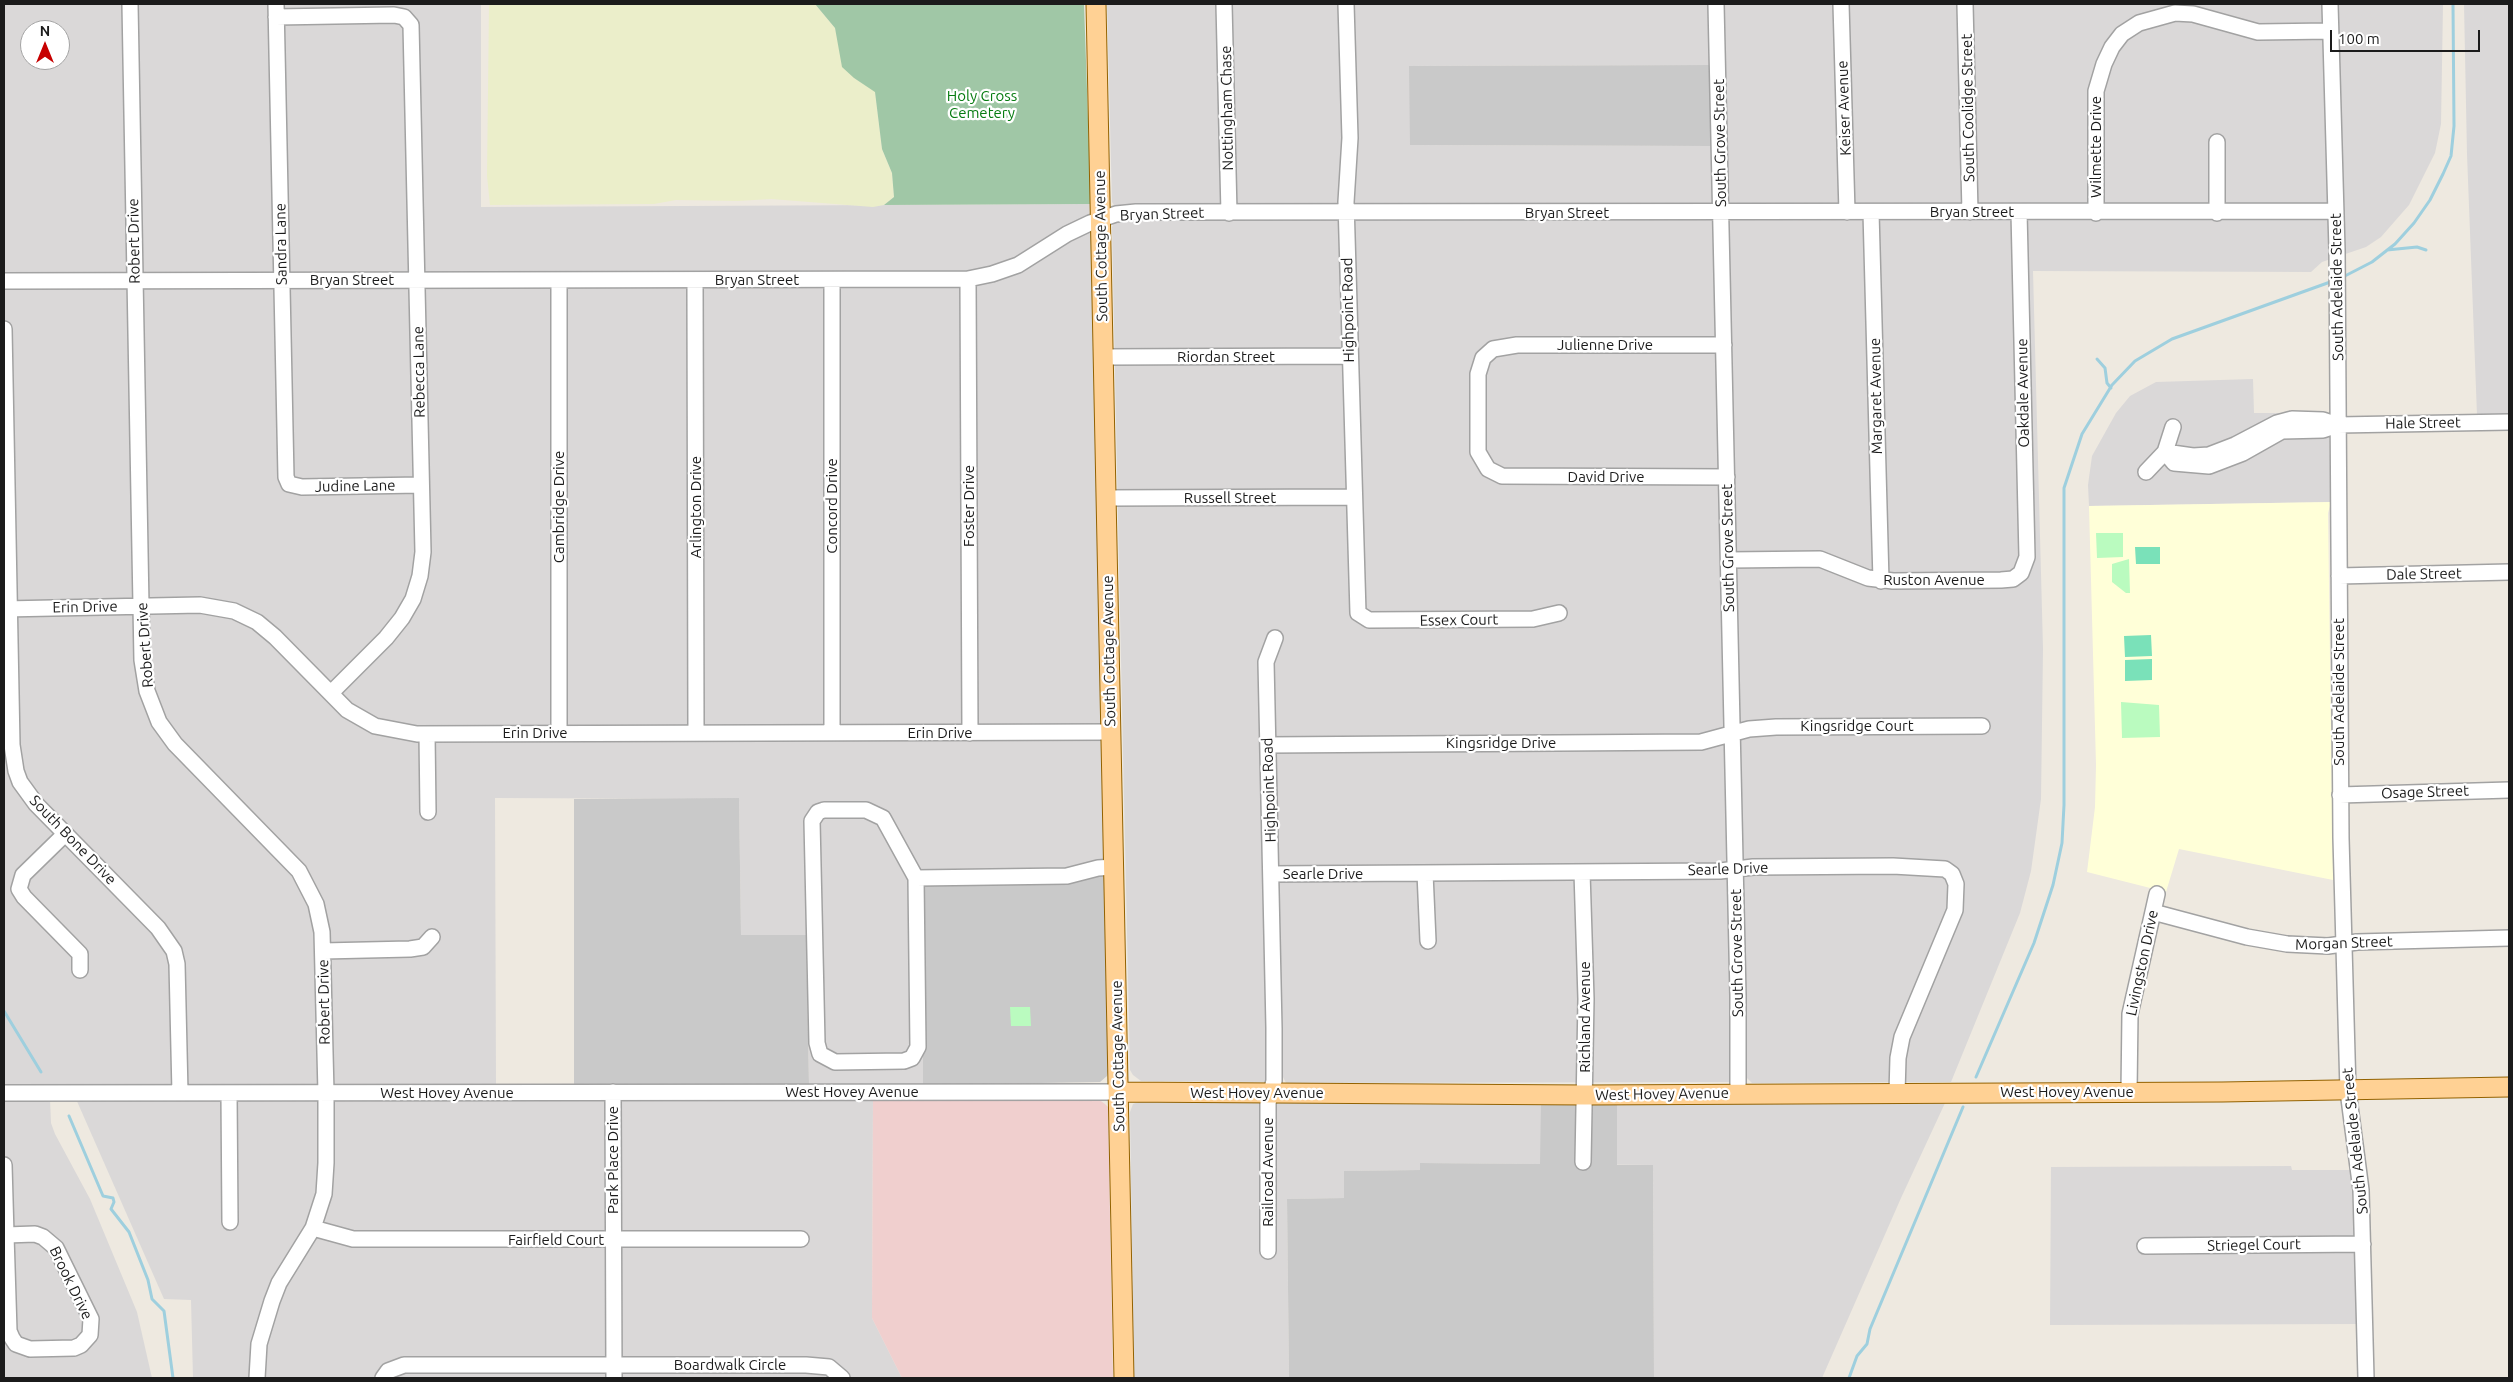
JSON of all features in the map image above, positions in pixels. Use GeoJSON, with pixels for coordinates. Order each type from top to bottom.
{"type":"FeatureCollection","features":[{"type":"Feature","properties":{"kind":"main road","name":"South Cottage Avenue"},"geometry":{"type":"LineString","coordinates":[[1096,4],[1124,1378]]}},
{"type":"Feature","properties":{"kind":"main road","name":"West Hovey Avenue"},"geometry":{"type":"LineString","coordinates":[[1118,1092],[1585,1095],[2348,1091],[2509,1087]]}},
{"type":"Feature","properties":{"kind":"street","name":"Robert Drive"},"geometry":{"type":"LineString","coordinates":[[130,4],[142,606],[146,691],[159,722],[175,744],[299,871],[316,904],[320,917],[323,951],[326,1179],[320,1211],[313,1228],[279,1284],[272,1301],[259,1344],[257,1378]]}},
{"type":"Feature","properties":{"kind":"street","name":"Nottingham Chase"},"geometry":{"type":"LineString","coordinates":[[1224,4],[1229,213]]}},
{"type":"Feature","properties":{"kind":"street","name":"Highpoint Road"},"geometry":{"type":"LineString","coordinates":[[1346,4],[1350,138],[1346,213],[1349,356],[1356,606],[1359,615]]}},
{"type":"Feature","properties":{"kind":"street","name":"South Grove Street"},"geometry":{"type":"LineString","coordinates":[[1716,4],[1729,560],[1738,1093]]}},
{"type":"Feature","properties":{"kind":"street","name":"Keiser Avenue"},"geometry":{"type":"LineString","coordinates":[[1841,4],[1847,212]]}},
{"type":"Feature","properties":{"kind":"street","name":"South Coolidge Street"},"geometry":{"type":"LineString","coordinates":[[1966,4],[1970,212]]}},
{"type":"Feature","properties":{"kind":"street","name":"South Adelaide Street"},"geometry":{"type":"LineString","coordinates":[[2330,4],[2337,280],[2340,795],[2348,1091],[2361,1190],[2366,1378]]}},
{"type":"Feature","properties":{"kind":"street","name":"Rebecca Lane"},"geometry":{"type":"LineString","coordinates":[[276,10],[394,16],[407,20],[411,25],[412,36],[420,485],[423,552],[420,576],[413,599],[402,618],[386,638],[331,693]]}},
{"type":"Feature","properties":{"kind":"street","name":"Sandra Lane"},"geometry":{"type":"LineString","coordinates":[[276,10],[285,471],[290,484]]}},
{"type":"Feature","properties":{"kind":"street","name":"Wilmette Drive"},"geometry":{"type":"LineString","coordinates":[[2096,213],[2096,91],[2104,64],[2112,47],[2122,34],[2139,23],[2175,13],[2193,14],[2258,32],[2330,31]]}},
{"type":"Feature","properties":{"kind":"street"},"geometry":{"type":"LineString","coordinates":[[2217,142],[2217,213]]}},
{"type":"Feature","properties":{"kind":"street","name":"Bryan Street"},"geometry":{"type":"LineString","coordinates":[[4,281],[968,279],[1018,266],[1067,234],[1116,214],[1136,212],[2217,213],[2336,211]]}},
{"type":"Feature","properties":{"kind":"street","name":"Margaret Avenue"},"geometry":{"type":"LineString","coordinates":[[1872,212],[1880,581]]}},
{"type":"Feature","properties":{"kind":"street","name":"Oakdale Avenue"},"geometry":{"type":"LineString","coordinates":[[2019,212],[2027,558],[2022,573]]}},
{"type":"Feature","properties":{"kind":"street","name":"Foster Drive"},"geometry":{"type":"LineString","coordinates":[[968,279],[970,733]]}},
{"type":"Feature","properties":{"kind":"street","name":"Concord Drive"},"geometry":{"type":"LineString","coordinates":[[832,280],[832,732]]}},
{"type":"Feature","properties":{"kind":"street","name":"Cambridge Drive"},"geometry":{"type":"LineString","coordinates":[[559,281],[559,733]]}},
{"type":"Feature","properties":{"kind":"street","name":"Arlington Drive"},"geometry":{"type":"LineString","coordinates":[[695,281],[696,733]]}},
{"type":"Feature","properties":{"kind":"street","name":"South Bone Drive"},"geometry":{"type":"LineString","coordinates":[[4,329],[7,609],[12,745],[16,771],[27,793],[158,928],[174,951],[177,964],[180,1093]]}},
{"type":"Feature","properties":{"kind":"street","name":"Julienne Drive"},"geometry":{"type":"LineString","coordinates":[[1488,468],[1478,452],[1478,374],[1480,363],[1487,353],[1497,347],[1516,345],[1724,345]]}},
{"type":"Feature","properties":{"kind":"street","name":"Riordan Street"},"geometry":{"type":"LineString","coordinates":[[1104,357],[1349,356]]}},
{"type":"Feature","properties":{"kind":"street","name":"Hale Street"},"geometry":{"type":"LineString","coordinates":[[2165,452],[2174,463],[2209,466],[2225,454],[2257,439],[2282,431],[2323,430],[2338,425],[2509,422]]}},
{"type":"Feature","properties":{"kind":"street"},"geometry":{"type":"LineString","coordinates":[[2146,472],[2165,452],[2173,427]]}},
{"type":"Feature","properties":{"kind":"street","name":"David Drive"},"geometry":{"type":"LineString","coordinates":[[1488,468],[1502,476],[1727,476]]}},
{"type":"Feature","properties":{"kind":"street","name":"Judine Lane"},"geometry":{"type":"LineString","coordinates":[[290,484],[302,487],[420,485]]}},
{"type":"Feature","properties":{"kind":"street","name":"Russell Street"},"geometry":{"type":"LineString","coordinates":[[1106,498],[1353,498]]}},
{"type":"Feature","properties":{"kind":"street","name":"Ruston Avenue"},"geometry":{"type":"LineString","coordinates":[[1729,560],[1820,559],[1880,581],[2001,580],[2013,579],[2022,573]]}},
{"type":"Feature","properties":{"kind":"street","name":"Dale Street"},"geometry":{"type":"LineString","coordinates":[[2339,576],[2509,572]]}},
{"type":"Feature","properties":{"kind":"street","name":"Erin Drive"},"geometry":{"type":"LineString","coordinates":[[7,609],[200,605],[220,607],[247,616],[275,637],[347,710],[375,726],[395,731],[427,734],[1111,732]]}},
{"type":"Feature","properties":{"kind":"street","name":"Essex Court"},"geometry":{"type":"LineString","coordinates":[[1359,615],[1369,620],[1533,619],[1559,613]]}},
{"type":"Feature","properties":{"kind":"street","name":"Highpoint Road"},"geometry":{"type":"LineString","coordinates":[[1271,1093],[1274,1081],[1274,1037],[1266,662],[1275,638]]}},
{"type":"Feature","properties":{"kind":"street","name":"Kingsridge Court"},"geometry":{"type":"LineString","coordinates":[[1732,734],[1749,729],[1776,727],[1982,726]]}},
{"type":"Feature","properties":{"kind":"street"},"geometry":{"type":"LineString","coordinates":[[427,734],[428,812]]}},
{"type":"Feature","properties":{"kind":"street","name":"Kingsridge Drive"},"geometry":{"type":"LineString","coordinates":[[1268,745],[1701,742],[1732,734]]}},
{"type":"Feature","properties":{"kind":"street","name":"Osage Street"},"geometry":{"type":"LineString","coordinates":[[2340,795],[2509,790]]}},
{"type":"Feature","properties":{"kind":"street"},"geometry":{"type":"LineString","coordinates":[[824,810],[866,810],[876,813],[888,825],[916,878],[918,1047],[916,1053],[904,1061],[835,1062],[826,1059],[820,1054],[817,1043],[812,821],[814,816],[824,810]]}},
{"type":"Feature","properties":{"kind":"street"},"geometry":{"type":"LineString","coordinates":[[66,834],[23,875],[19,888],[24,897],[80,954],[80,970]]}},
{"type":"Feature","properties":{"kind":"street"},"geometry":{"type":"LineString","coordinates":[[916,878],[1067,876],[1098,868],[1114,867]]}},
{"type":"Feature","properties":{"kind":"street","name":"Searle Drive"},"geometry":{"type":"LineString","coordinates":[[1271,874],[1936,867],[1952,874],[1958,894],[1955,910],[1902,1037],[1898,1058],[1897,1093]]}},
{"type":"Feature","properties":{"kind":"street","name":"Richland Avenue"},"geometry":{"type":"LineString","coordinates":[[1582,872],[1586,999],[1585,1095],[1582,1116],[1583,1162]]}},
{"type":"Feature","properties":{"kind":"street"},"geometry":{"type":"LineString","coordinates":[[1425,873],[1428,941]]}},
{"type":"Feature","properties":{"kind":"street","name":"Livingston Drive"},"geometry":{"type":"LineString","coordinates":[[2129,1092],[2130,1014],[2158,894]]}},
{"type":"Feature","properties":{"kind":"street","name":"Morgan Street"},"geometry":{"type":"LineString","coordinates":[[2153,912],[2247,937],[2287,944],[2328,946],[2509,938]]}},
{"type":"Feature","properties":{"kind":"street"},"geometry":{"type":"LineString","coordinates":[[323,951],[410,949],[423,947],[432,937]]}},
{"type":"Feature","properties":{"kind":"street","name":"Park Place Drive"},"geometry":{"type":"LineString","coordinates":[[613,1092],[612,1240],[614,1372]]}},
{"type":"Feature","properties":{"kind":"street","name":"West Hovey Avenue"},"geometry":{"type":"LineString","coordinates":[[4,1093],[1118,1092]]}},
{"type":"Feature","properties":{"kind":"street"},"geometry":{"type":"LineString","coordinates":[[229,1093],[230,1222]]}},
{"type":"Feature","properties":{"kind":"street","name":"Railroad Avenue"},"geometry":{"type":"LineString","coordinates":[[1268,1251],[1268,1103],[1271,1093]]}},
{"type":"Feature","properties":{"kind":"street"},"geometry":{"type":"LineString","coordinates":[[4,1165],[6,1235]]}},
{"type":"Feature","properties":{"kind":"street","name":"Fairfield Court"},"geometry":{"type":"LineString","coordinates":[[313,1228],[353,1239],[801,1239]]}},
{"type":"Feature","properties":{"kind":"street","name":"Brook Drive"},"geometry":{"type":"LineString","coordinates":[[35,1234],[43,1237],[56,1248],[91,1319],[92,1327],[87,1340],[74,1348],[30,1349],[16,1344],[9,1331],[6,1235],[35,1234]]}},
{"type":"Feature","properties":{"kind":"street","name":"Striegel Court"},"geometry":{"type":"LineString","coordinates":[[2144,1246],[2363,1244]]}},
{"type":"Feature","properties":{"kind":"street","name":"Boardwalk Circle"},"geometry":{"type":"LineString","coordinates":[[383,1377],[388,1371],[404,1365],[496,1372],[614,1372],[823,1365],[836,1371],[842,1378]]}},
{"type":"Feature","properties":{"kind":"shaded area"},"geometry":{"type":"Polygon","coordinates":[[[4,4],[481,4],[481,207],[1091,204],[1104,861],[1058,871],[923,873],[923,1085],[809,1085],[806,936],[741,935],[739,799],[495,798],[496,1085],[4,1085],[4,4]]]}},
{"type":"Feature","properties":{"kind":"shaded area"},"geometry":{"type":"Polygon","coordinates":[[[489,4],[815,4],[835,28],[839,46],[854,78],[875,91],[882,149],[892,173],[894,197],[884,205],[873,207],[771,199],[738,201],[676,200],[654,204],[490,205],[487,176],[489,4]]]}},
{"type":"Feature","properties":{"kind":"shaded area"},"geometry":{"type":"Polygon","coordinates":[[[1107,4],[1708,4],[1709,65],[1410,66],[1411,145],[1713,146],[1734,1075],[1729,1082],[1286,1083],[1282,1075],[1280,1025],[1265,1082],[1141,1081],[1130,1070],[1112,227],[1116,220],[1116,208],[1112,202],[1107,4]]]}},
{"type":"Feature","properties":{"kind":"shaded area"},"geometry":{"type":"Polygon","coordinates":[[[1722,4],[2325,4],[2324,21],[2320,24],[2270,24],[2318,37],[2339,37],[2339,4],[2443,4],[2441,124],[2435,153],[2409,205],[2381,237],[2366,247],[2322,262],[2311,272],[2033,271],[2043,649],[2041,799],[2031,871],[2020,913],[1951,1082],[1752,1083],[1746,1077],[1726,226],[1734,216],[2032,219],[1728,204],[1724,196],[1722,4]]]}},
{"type":"Feature","properties":{"kind":"shaded area"},"geometry":{"type":"Polygon","coordinates":[[[2464,4],[2509,4],[2509,414],[2477,415],[2467,154],[2464,4]]]}},
{"type":"Feature","properties":{"kind":"shaded area"},"geometry":{"type":"Polygon","coordinates":[[[1709,65],[1713,146],[1410,145],[1409,66],[1709,65]]]}},
{"type":"Feature","properties":{"kind":"shaded area"},"geometry":{"type":"Polygon","coordinates":[[[2253,379],[2254,413],[2329,413],[2331,502],[2089,506],[2088,485],[2092,456],[2116,413],[2130,396],[2156,382],[2253,379]]]}},
{"type":"Feature","properties":{"kind":"shaded area"},"geometry":{"type":"Polygon","coordinates":[[[2331,502],[2328,513],[2333,880],[2179,849],[2166,892],[2087,872],[2095,807],[2096,765],[2089,506],[2331,502]]]}},
{"type":"Feature","properties":{"kind":"shaded area"},"geometry":{"type":"Polygon","coordinates":[[[739,798],[741,935],[806,935],[809,1085],[574,1085],[574,799],[739,798]]]}},
{"type":"Feature","properties":{"kind":"shaded area"},"geometry":{"type":"Polygon","coordinates":[[[1104,861],[1109,1069],[1107,1076],[1100,1082],[923,1085],[923,873],[1058,871],[1104,861]]]}},
{"type":"Feature","properties":{"kind":"shaded area"},"geometry":{"type":"Polygon","coordinates":[[[873,1098],[872,1318],[902,1378],[193,1378],[191,1300],[164,1299],[76,1099],[873,1098]]]}},
{"type":"Feature","properties":{"kind":"shaded area"},"geometry":{"type":"Polygon","coordinates":[[[873,1098],[1098,1099],[1108,1107],[1113,1378],[902,1378],[872,1318],[873,1098]]]}},
{"type":"Feature","properties":{"kind":"shaded area"},"geometry":{"type":"Polygon","coordinates":[[[4,1099],[50,1099],[51,1123],[55,1134],[90,1199],[137,1312],[152,1378],[4,1378],[4,1099]]]}},
{"type":"Feature","properties":{"kind":"shaded area"},"geometry":{"type":"Polygon","coordinates":[[[1141,1101],[1473,1105],[1945,1103],[1822,1378],[1654,1378],[1653,1165],[1421,1163],[1420,1170],[1345,1171],[1345,1198],[1287,1199],[1289,1378],[1134,1378],[1130,1112],[1133,1104],[1141,1101]]]}},
{"type":"Feature","properties":{"kind":"shaded area"},"geometry":{"type":"Polygon","coordinates":[[[1541,1103],[1617,1104],[1617,1165],[1653,1165],[1654,1378],[1289,1378],[1287,1199],[1344,1198],[1344,1171],[1420,1170],[1420,1163],[1540,1164],[1541,1103]]]}},
{"type":"Feature","properties":{"kind":"shaded area"},"geometry":{"type":"Polygon","coordinates":[[[2291,1166],[2292,1170],[2351,1170],[2358,1324],[2050,1325],[2051,1167],[2291,1166]]]}},
{"type":"Feature","properties":{"kind":"green space","name":"Holy Cross Cemetery"},"geometry":{"type":"Polygon","coordinates":[[[815,4],[1084,4],[1091,204],[884,205],[894,197],[892,173],[882,149],[875,92],[854,78],[842,67],[835,28],[815,4]]]}},
{"type":"Feature","properties":{"kind":"green space"},"geometry":{"type":"Polygon","coordinates":[[[2096,533],[2123,533],[2123,557],[2097,558],[2096,533]]]}},
{"type":"Feature","properties":{"kind":"green space"},"geometry":{"type":"Polygon","coordinates":[[[2135,547],[2160,547],[2160,564],[2136,564],[2135,547]]]}},
{"type":"Feature","properties":{"kind":"green space"},"geometry":{"type":"Polygon","coordinates":[[[2129,559],[2130,593],[2126,593],[2112,582],[2112,564],[2129,559]]]}},
{"type":"Feature","properties":{"kind":"green space"},"geometry":{"type":"Polygon","coordinates":[[[2151,635],[2152,656],[2125,657],[2124,636],[2151,635]]]}},
{"type":"Feature","properties":{"kind":"green space"},"geometry":{"type":"Polygon","coordinates":[[[2152,659],[2152,680],[2125,681],[2125,660],[2152,659]]]}},
{"type":"Feature","properties":{"kind":"green space"},"geometry":{"type":"Polygon","coordinates":[[[2121,702],[2159,705],[2160,737],[2122,738],[2121,702]]]}},
{"type":"Feature","properties":{"kind":"green space"},"geometry":{"type":"Polygon","coordinates":[[[1010,1007],[1030,1007],[1031,1026],[1011,1026],[1010,1007]]]}},
{"type":"Feature","properties":{"kind":"waterway"},"geometry":{"type":"LineString","coordinates":[[2341,278],[2372,262],[2395,244],[2414,223],[2430,200],[2451,156],[2454,126],[2453,4]]}},
{"type":"Feature","properties":{"kind":"waterway"},"geometry":{"type":"LineString","coordinates":[[2387,250],[2417,247],[2426,250]]}},
{"type":"Feature","properties":{"kind":"waterway"},"geometry":{"type":"LineString","coordinates":[[1976,1077],[2034,943],[2053,885],[2062,843],[2064,805],[2064,488],[2082,434],[2112,385],[2135,361],[2172,339],[2333,281]]}},
{"type":"Feature","properties":{"kind":"waterway"},"geometry":{"type":"LineString","coordinates":[[2097,359],[2105,368],[2107,383],[2111,388]]}},
{"type":"Feature","properties":{"kind":"waterway"},"geometry":{"type":"LineString","coordinates":[[4,1011],[41,1072]]}},
{"type":"Feature","properties":{"kind":"waterway"},"geometry":{"type":"LineString","coordinates":[[1849,1378],[1857,1356],[1867,1344],[1870,1329],[1963,1107]]}},
{"type":"Feature","properties":{"kind":"waterway"},"geometry":{"type":"LineString","coordinates":[[69,1116],[103,1196],[113,1198],[114,1202],[111,1209],[129,1232],[148,1280],[152,1299],[164,1311],[173,1378]]}}]}
